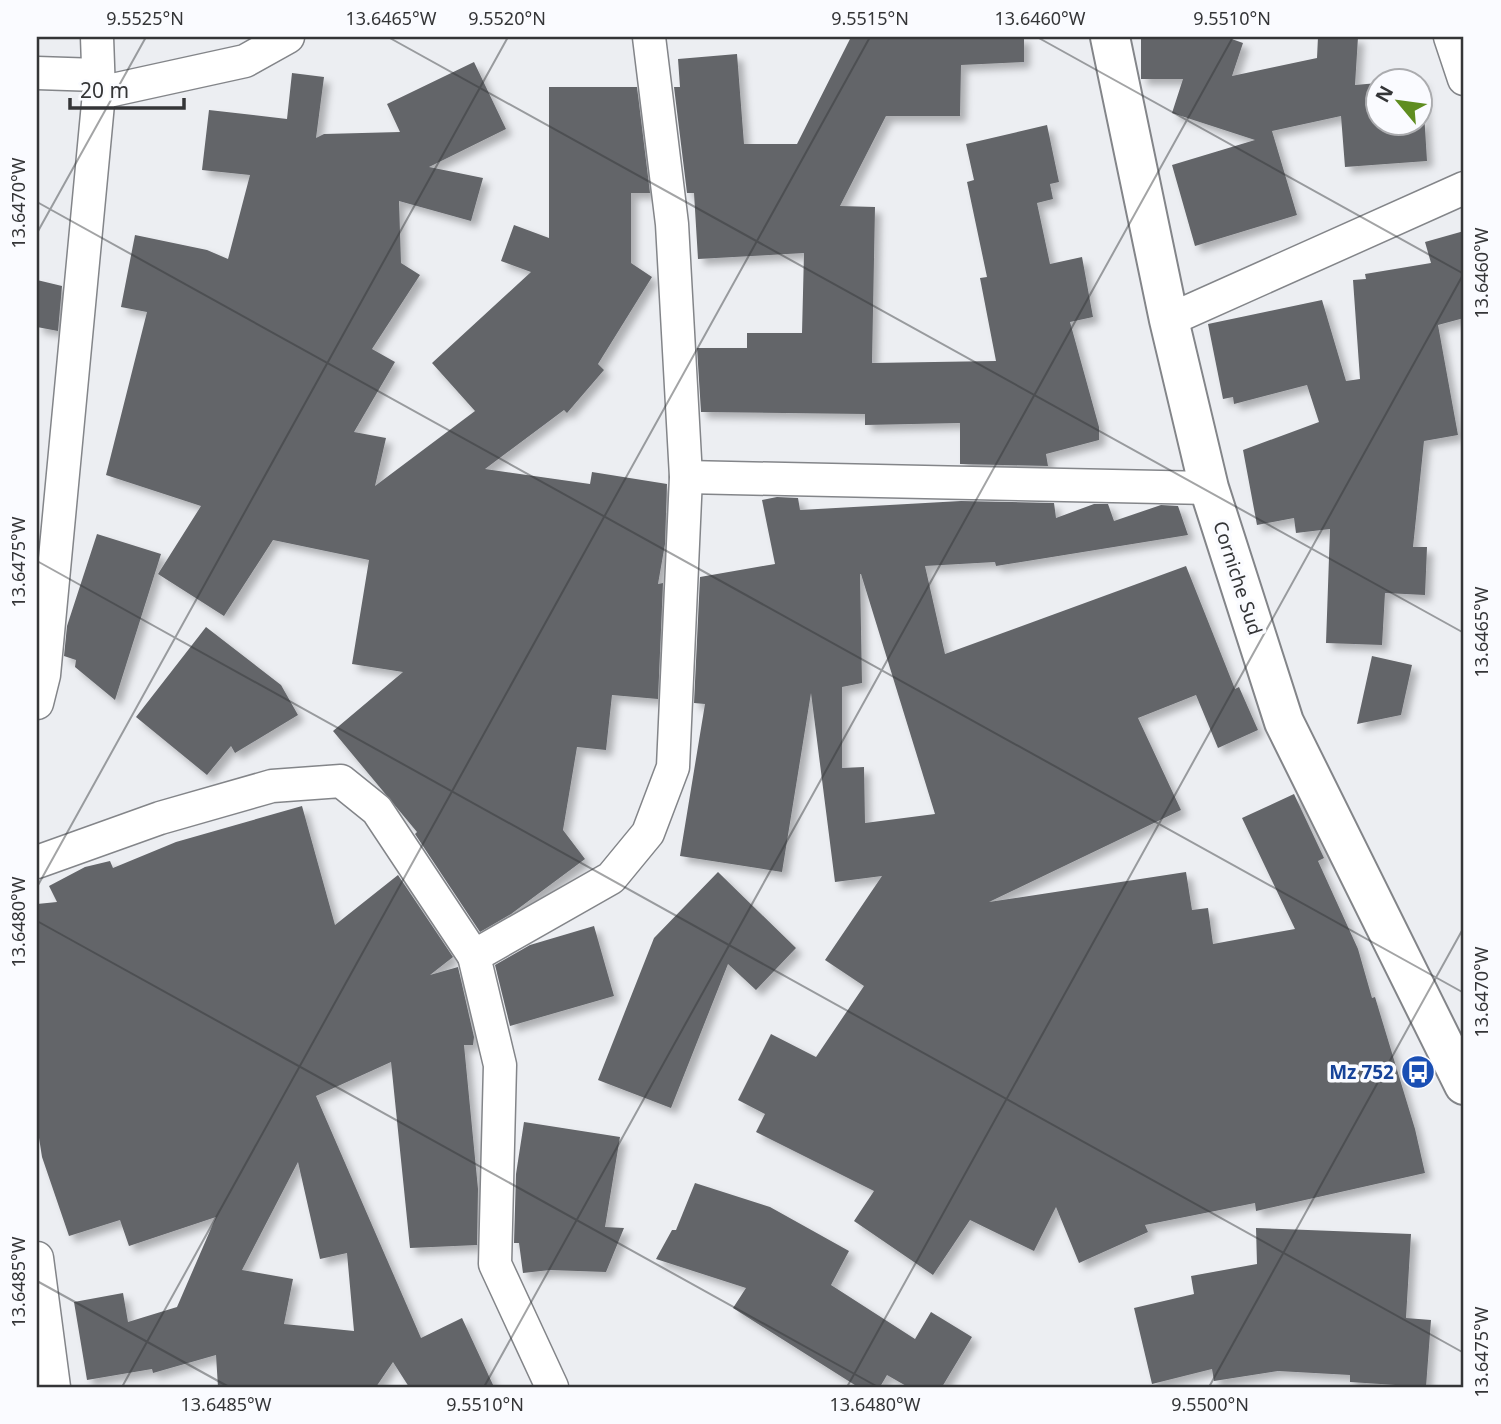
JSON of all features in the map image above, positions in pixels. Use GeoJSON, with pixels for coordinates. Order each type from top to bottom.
{"type":"FeatureCollection","features":[{"type":"Feature","properties":{"kind":"main road","name":"Corniche Sud"},"geometry":{"type":"LineString","coordinates":[[1110,37],[1169,320],[1209,488],[1284,722],[1464,1085]]}},
{"type":"Feature","properties":{"kind":"street"},"geometry":{"type":"LineString","coordinates":[[37,703],[44,675],[98,84],[97,37]]}},
{"type":"Feature","properties":{"kind":"street"},"geometry":{"type":"LineString","coordinates":[[37,73],[98,84],[245,61],[288,37]]}},
{"type":"Feature","properties":{"kind":"street"},"geometry":{"type":"LineString","coordinates":[[474,957],[611,878],[648,833],[673,767],[686,477],[672,224],[649,37]]}},
{"type":"Feature","properties":{"kind":"street"},"geometry":{"type":"LineString","coordinates":[[1450,37],[1464,79]]}},
{"type":"Feature","properties":{"kind":"street"},"geometry":{"type":"LineString","coordinates":[[1169,320],[1464,188]]}},
{"type":"Feature","properties":{"kind":"street"},"geometry":{"type":"LineString","coordinates":[[686,477],[1209,488]]}},
{"type":"Feature","properties":{"kind":"street"},"geometry":{"type":"LineString","coordinates":[[37,862],[160,818],[272,786],[341,781],[377,810],[474,957],[500,1065],[495,1264],[552,1387]]}},
{"type":"Feature","properties":{"kind":"street"},"geometry":{"type":"LineString","coordinates":[[37,1258],[54,1387]]}},
{"type":"Feature","properties":{"kind":"building"},"geometry":{"type":"Polygon","coordinates":[[[851,37],[1024,37],[1024,62],[961,65],[960,116],[886,116],[840,206],[875,207],[872,363],[996,361],[980,278],[987,277],[967,182],[974,180],[966,144],[1047,125],[1059,182],[1050,184],[1053,199],[1037,203],[1050,264],[1082,257],[1093,317],[1070,322],[1099,427],[1099,440],[1046,454],[1048,466],[960,464],[960,423],[865,425],[865,414],[701,412],[697,348],[747,348],[747,333],[802,333],[804,253],[698,259],[694,193],[687,193],[674,87],[680,87],[678,59],[737,54],[744,144],[797,144],[851,37]]]}},
{"type":"Feature","properties":{"kind":"building"},"geometry":{"type":"Polygon","coordinates":[[[1141,37],[1226,37],[1243,43],[1232,76],[1317,58],[1318,37],[1358,37],[1355,85],[1364,84],[1364,136],[1425,136],[1427,161],[1345,167],[1341,116],[1272,131],[1297,215],[1195,246],[1172,165],[1255,140],[1172,113],[1183,79],[1141,79],[1141,37]]]}},
{"type":"Feature","properties":{"kind":"building"},"geometry":{"type":"Polygon","coordinates":[[[474,62],[506,129],[429,167],[483,178],[471,221],[399,201],[401,263],[420,275],[372,349],[395,362],[354,432],[386,438],[375,486],[475,411],[432,363],[531,272],[501,261],[514,225],[549,238],[549,87],[637,87],[650,193],[631,193],[631,263],[652,277],[598,364],[604,370],[567,413],[564,410],[485,469],[590,484],[592,472],[667,484],[665,544],[658,584],[663,583],[658,699],[612,695],[606,750],[577,747],[563,830],[585,859],[511,914],[480,932],[415,834],[417,832],[333,731],[403,672],[352,664],[369,560],[273,540],[224,616],[158,574],[201,506],[106,475],[147,312],[121,307],[135,235],[207,250],[228,259],[250,175],[202,170],[209,110],[287,119],[292,73],[324,77],[316,138],[324,134],[400,132],[387,104],[474,62]]]}},
{"type":"Feature","properties":{"kind":"building"},"geometry":{"type":"Polygon","coordinates":[[[1464,231],[1464,318],[1438,325],[1458,435],[1424,441],[1413,547],[1427,547],[1425,595],[1385,593],[1382,645],[1326,643],[1330,529],[1296,533],[1294,518],[1257,525],[1243,450],[1319,422],[1307,385],[1234,404],[1233,397],[1223,399],[1208,324],[1322,300],[1346,381],[1360,379],[1353,280],[1366,279],[1365,274],[1431,263],[1425,242],[1464,231]]]}},
{"type":"Feature","properties":{"kind":"building"},"geometry":{"type":"Polygon","coordinates":[[[37,280],[62,286],[58,331],[37,327],[37,280]]]}},
{"type":"Feature","properties":{"kind":"building"},"geometry":{"type":"Polygon","coordinates":[[[777,497],[798,498],[800,510],[961,501],[1054,503],[1056,518],[1094,504],[1108,504],[1114,521],[1161,505],[1178,506],[1188,535],[996,566],[995,562],[925,566],[945,654],[1186,566],[1235,689],[1239,687],[1258,730],[1218,748],[1196,695],[1138,718],[1181,810],[989,902],[1186,872],[1192,910],[1208,908],[1213,944],[1295,929],[1242,818],[1294,794],[1324,858],[1318,861],[1358,949],[1372,998],[1375,997],[1415,1129],[1425,1173],[1256,1211],[1255,1203],[1145,1225],[1148,1232],[1079,1263],[1056,1207],[1034,1251],[970,1220],[933,1275],[854,1221],[874,1191],[756,1132],[765,1114],[738,1100],[771,1034],[816,1057],[864,986],[825,960],[882,876],[835,882],[811,693],[782,872],[680,856],[705,704],[694,703],[700,577],[775,564],[762,500],[777,497]],[[861,574],[862,683],[842,687],[842,768],[864,767],[865,823],[935,814],[861,574]]]}},
{"type":"Feature","properties":{"kind":"building"},"geometry":{"type":"Polygon","coordinates":[[[97,534],[161,554],[115,700],[75,667],[76,660],[64,656],[67,626],[97,534]]]}},
{"type":"Feature","properties":{"kind":"building"},"geometry":{"type":"Polygon","coordinates":[[[206,627],[281,685],[298,715],[235,753],[231,746],[207,775],[136,717],[206,627]]]}},
{"type":"Feature","properties":{"kind":"building"},"geometry":{"type":"Polygon","coordinates":[[[1372,656],[1412,665],[1401,715],[1357,724],[1372,656]]]}},
{"type":"Feature","properties":{"kind":"building"},"geometry":{"type":"Polygon","coordinates":[[[302,806],[335,925],[398,875],[453,957],[430,975],[458,967],[474,1037],[473,1045],[464,1045],[478,1189],[477,1245],[410,1248],[391,1062],[316,1096],[421,1338],[462,1318],[494,1387],[409,1387],[393,1362],[376,1387],[218,1387],[216,1355],[153,1373],[152,1369],[87,1380],[74,1302],[123,1293],[128,1322],[177,1307],[216,1217],[129,1246],[120,1220],[69,1236],[42,1157],[37,1125],[37,904],[57,902],[49,886],[85,867],[110,861],[113,868],[176,842],[302,806]],[[298,1162],[242,1270],[293,1279],[284,1324],[354,1331],[347,1253],[320,1259],[298,1162]]]}},
{"type":"Feature","properties":{"kind":"building"},"geometry":{"type":"Polygon","coordinates":[[[718,872],[796,948],[756,990],[728,964],[671,1108],[598,1080],[654,938],[718,872]]]}},
{"type":"Feature","properties":{"kind":"building"},"geometry":{"type":"Polygon","coordinates":[[[594,926],[614,996],[510,1026],[495,965],[530,945],[594,926]]]}},
{"type":"Feature","properties":{"kind":"building"},"geometry":{"type":"Polygon","coordinates":[[[524,1122],[620,1137],[605,1227],[624,1228],[606,1272],[550,1270],[523,1273],[519,1243],[514,1243],[516,1174],[524,1122]]]}},
{"type":"Feature","properties":{"kind":"building"},"geometry":{"type":"Polygon","coordinates":[[[695,1183],[770,1207],[849,1251],[831,1285],[915,1339],[931,1312],[972,1337],[942,1387],[908,1387],[887,1375],[880,1387],[858,1387],[733,1308],[746,1288],[656,1259],[672,1230],[676,1230],[695,1183]]]}},
{"type":"Feature","properties":{"kind":"building"},"geometry":{"type":"Polygon","coordinates":[[[1256,1228],[1411,1234],[1406,1318],[1431,1320],[1426,1387],[1350,1382],[1350,1375],[1278,1371],[1214,1381],[1212,1369],[1152,1384],[1134,1308],[1194,1294],[1191,1276],[1257,1264],[1256,1228]]]}},
{"type":"Feature","properties":{"kind":"place","name":"Mz 752"},"geometry":{"type":"Point","coordinates":[1418,1072]}}]}
